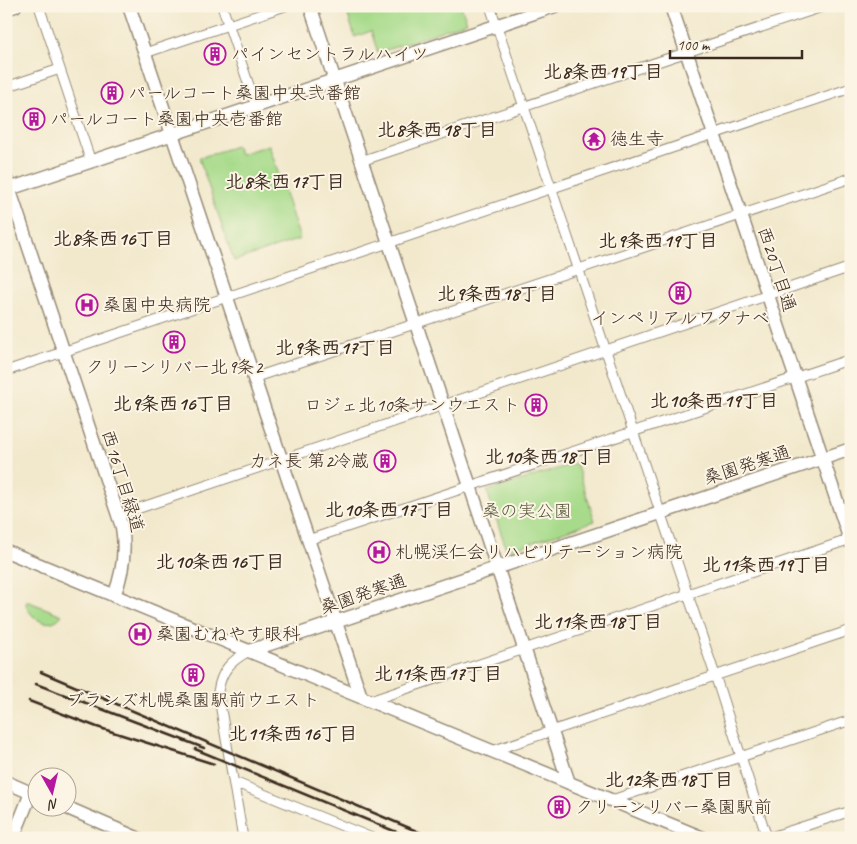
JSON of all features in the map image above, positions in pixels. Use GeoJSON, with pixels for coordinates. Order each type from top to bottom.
{"type":"FeatureCollection","features":[{"type":"Feature","properties":{"kind":"street"},"geometry":{"type":"LineString","coordinates":[[6,9],[15,6]]}},
{"type":"Feature","properties":{"kind":"street"},"geometry":{"type":"LineString","coordinates":[[39,6],[91,162]]}},
{"type":"Feature","properties":{"kind":"street"},"geometry":{"type":"LineString","coordinates":[[129,6],[335,622],[365,699]]}},
{"type":"Feature","properties":{"kind":"street"},"geometry":{"type":"LineString","coordinates":[[222,6],[256,106]]}},
{"type":"Feature","properties":{"kind":"street"},"geometry":{"type":"LineString","coordinates":[[145,53],[285,6]]}},
{"type":"Feature","properties":{"kind":"street"},"geometry":{"type":"LineString","coordinates":[[310,6],[569,783]]}},
{"type":"Feature","properties":{"kind":"street"},"geometry":{"type":"LineString","coordinates":[[490,6],[768,838],[851,811]]}},
{"type":"Feature","properties":{"kind":"street"},"geometry":{"type":"LineString","coordinates":[[7,186],[91,162],[555,6]]}},
{"type":"Feature","properties":{"kind":"street","name":"西20丁目通"},"geometry":{"type":"LineString","coordinates":[[671,6],[850,541]]}},
{"type":"Feature","properties":{"kind":"street"},"geometry":{"type":"LineString","coordinates":[[361,161],[825,6]]}},
{"type":"Feature","properties":{"kind":"street"},"geometry":{"type":"LineString","coordinates":[[6,87],[60,69]]}},
{"type":"Feature","properties":{"kind":"street"},"geometry":{"type":"LineString","coordinates":[[6,371],[851,88]]}},
{"type":"Feature","properties":{"kind":"street"},"geometry":{"type":"LineString","coordinates":[[253,378],[851,178]]}},
{"type":"Feature","properties":{"kind":"street","name":"西16丁目緑道"},"geometry":{"type":"LineString","coordinates":[[7,186],[119,515],[124,540],[124,555],[121,576],[114,596]]}},
{"type":"Feature","properties":{"kind":"street"},"geometry":{"type":"LineString","coordinates":[[119,515],[851,267]]}},
{"type":"Feature","properties":{"kind":"street"},"geometry":{"type":"LineString","coordinates":[[308,540],[851,359]]}},
{"type":"Feature","properties":{"kind":"street","name":"桑園発寒通"},"geometry":{"type":"LineString","coordinates":[[249,651],[851,449]]}},
{"type":"Feature","properties":{"kind":"street"},"geometry":{"type":"LineString","coordinates":[[365,699],[850,541]]}},
{"type":"Feature","properties":{"kind":"street"},"geometry":{"type":"LineString","coordinates":[[6,551],[703,838]]}},
{"type":"Feature","properties":{"kind":"street"},"geometry":{"type":"LineString","coordinates":[[492,751],[851,630]]}},
{"type":"Feature","properties":{"kind":"street"},"geometry":{"type":"LineString","coordinates":[[243,838],[218,692],[219,684],[228,666],[249,651]]}},
{"type":"Feature","properties":{"kind":"street"},"geometry":{"type":"LineString","coordinates":[[612,800],[851,720]]}},
{"type":"Feature","properties":{"kind":"street"},"geometry":{"type":"LineString","coordinates":[[6,782],[28,791]]}},
{"type":"Feature","properties":{"kind":"street"},"geometry":{"type":"LineString","coordinates":[[234,782],[372,838]]}},
{"type":"Feature","properties":{"kind":"street"},"geometry":{"type":"LineString","coordinates":[[13,838],[28,807]]}},
{"type":"Feature","properties":{"kind":"street"},"geometry":{"type":"LineString","coordinates":[[78,812],[136,837]]}},
{"type":"Feature","properties":{"kind":"green space"},"geometry":{"type":"Polygon","coordinates":[[[345,6],[461,6],[467,22],[378,53],[371,31],[355,37],[345,6]]]}},
{"type":"Feature","properties":{"kind":"green space"},"geometry":{"type":"Polygon","coordinates":[[[269,145],[300,239],[234,261],[199,158],[236,146],[240,154],[269,145]]]}},
{"type":"Feature","properties":{"kind":"green space","name":"桑の実公園"},"geometry":{"type":"Polygon","coordinates":[[[576,463],[595,521],[507,551],[487,491],[576,463]]]}},
{"type":"Feature","properties":{"kind":"green space"},"geometry":{"type":"Polygon","coordinates":[[[27,601],[62,615],[52,622],[41,621],[31,614],[26,603],[27,601]]]}},
{"type":"Feature","properties":{"kind":"railway"},"geometry":{"type":"LineString","coordinates":[[41,672],[433,838]]}},
{"type":"Feature","properties":{"kind":"railway"},"geometry":{"type":"LineString","coordinates":[[36,684],[204,748]]}},
{"type":"Feature","properties":{"kind":"railway"},"geometry":{"type":"LineString","coordinates":[[29,701],[97,727],[214,764]]}},
{"type":"Feature","properties":{"kind":"railway"},"geometry":{"type":"LineString","coordinates":[[195,749],[411,838]]}},
{"type":"Feature","properties":{"kind":"place","name":"パインセントラルハイツ"},"geometry":{"type":"Point","coordinates":[215,54]}},
{"type":"Feature","properties":{"kind":"place","name":"パールコート桑園中央弐番館"},"geometry":{"type":"Point","coordinates":[112,93]}},
{"type":"Feature","properties":{"kind":"place","name":"パールコート桑園中央壱番館"},"geometry":{"type":"Point","coordinates":[34,119]}},
{"type":"Feature","properties":{"kind":"place","name":"徳生寺"},"geometry":{"type":"Point","coordinates":[594,139]}},
{"type":"Feature","properties":{"kind":"place","name":"インペリアルワタナベ"},"geometry":{"type":"Point","coordinates":[680,293]}},
{"type":"Feature","properties":{"kind":"place","name":"桑園中央病院"},"geometry":{"type":"Point","coordinates":[87,305]}},
{"type":"Feature","properties":{"kind":"place","name":"クリーンリバー北9条2"},"geometry":{"type":"Point","coordinates":[174,342]}},
{"type":"Feature","properties":{"kind":"place","name":"ロジェ北10条サンウエスト"},"geometry":{"type":"Point","coordinates":[536,405]}},
{"type":"Feature","properties":{"kind":"place","name":"カネ長 第2冷蔵"},"geometry":{"type":"Point","coordinates":[385,461]}},
{"type":"Feature","properties":{"kind":"place","name":"札幌渓仁会リハビリテーション病院"},"geometry":{"type":"Point","coordinates":[379,552]}},
{"type":"Feature","properties":{"kind":"place","name":"桑園むねやす眼科"},"geometry":{"type":"Point","coordinates":[140,634]}},
{"type":"Feature","properties":{"kind":"place","name":"ブランズ札幌桑園駅前ウエスト"},"geometry":{"type":"Point","coordinates":[193,675]}},
{"type":"Feature","properties":{"kind":"place","name":"クリーンリバー桑園駅前"},"geometry":{"type":"Point","coordinates":[559,807]}},
{"type":"Feature","properties":{"kind":"district","name":"北8条西19丁目"},"geometry":{"type":"Point","coordinates":[603,71]}},
{"type":"Feature","properties":{"kind":"district","name":"北8条西18丁目"},"geometry":{"type":"Point","coordinates":[437,129]}},
{"type":"Feature","properties":{"kind":"district","name":"北8条西17丁目"},"geometry":{"type":"Point","coordinates":[285,181]}},
{"type":"Feature","properties":{"kind":"district","name":"北8条西16丁目"},"geometry":{"type":"Point","coordinates":[113,238]}},
{"type":"Feature","properties":{"kind":"district","name":"北9条西19丁目"},"geometry":{"type":"Point","coordinates":[658,240]}},
{"type":"Feature","properties":{"kind":"district","name":"北9条西18丁目"},"geometry":{"type":"Point","coordinates":[497,293]}},
{"type":"Feature","properties":{"kind":"district","name":"北9条西17丁目"},"geometry":{"type":"Point","coordinates":[335,347]}},
{"type":"Feature","properties":{"kind":"district","name":"北10条西19丁目"},"geometry":{"type":"Point","coordinates":[714,400]}},
{"type":"Feature","properties":{"kind":"district","name":"北9条西16丁目"},"geometry":{"type":"Point","coordinates":[173,403]}},
{"type":"Feature","properties":{"kind":"district","name":"北10条西18丁目"},"geometry":{"type":"Point","coordinates":[549,456]}},
{"type":"Feature","properties":{"kind":"district","name":"北10条西17丁目"},"geometry":{"type":"Point","coordinates":[389,509]}},
{"type":"Feature","properties":{"kind":"district","name":"北10条西16丁目"},"geometry":{"type":"Point","coordinates":[220,561]}},
{"type":"Feature","properties":{"kind":"district","name":"北11条西19丁目"},"geometry":{"type":"Point","coordinates":[766,564]}},
{"type":"Feature","properties":{"kind":"district","name":"北11条西18丁目"},"geometry":{"type":"Point","coordinates":[598,621]}},
{"type":"Feature","properties":{"kind":"district","name":"北11条西17丁目"},"geometry":{"type":"Point","coordinates":[438,673]}},
{"type":"Feature","properties":{"kind":"district","name":"北11条西16丁目"},"geometry":{"type":"Point","coordinates":[293,733]}},
{"type":"Feature","properties":{"kind":"district","name":"北12条西18丁目"},"geometry":{"type":"Point","coordinates":[669,779]}}]}
